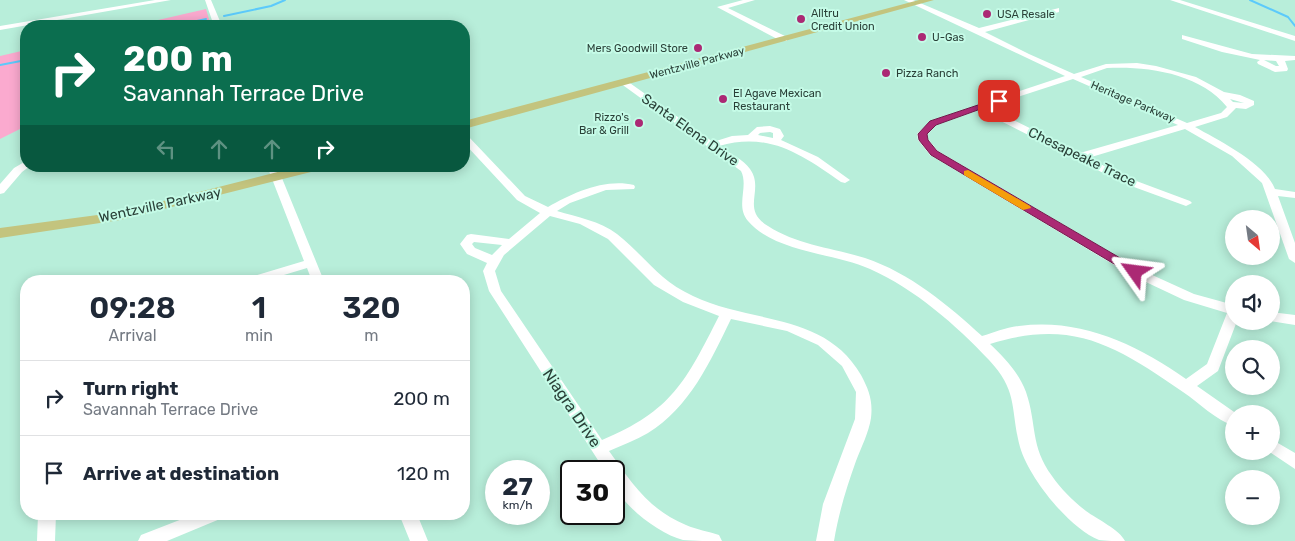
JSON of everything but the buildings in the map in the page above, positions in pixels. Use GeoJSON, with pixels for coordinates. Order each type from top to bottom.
{"type":"FeatureCollection","features":[{"type":"Feature","properties":{"kind":"main road","name":"Wentzville Parkway"},"geometry":{"type":"LineString","coordinates":[[470,123],[784,39],[911,2],[929,0]]}},
{"type":"Feature","properties":{"kind":"main road","name":"Wentzville Parkway"},"geometry":{"type":"LineString","coordinates":[[0,233],[120,216],[274,172]]}},
{"type":"Feature","properties":{"kind":"street"},"geometry":{"type":"LineString","coordinates":[[48,20],[168,0]]}},
{"type":"Feature","properties":{"kind":"street"},"geometry":{"type":"LineString","coordinates":[[208,0],[216,20]]}},
{"type":"Feature","properties":{"kind":"street"},"geometry":{"type":"LineString","coordinates":[[752,0],[721,7],[784,39]]}},
{"type":"Feature","properties":{"kind":"street"},"geometry":{"type":"LineString","coordinates":[[1173,0],[1295,39]]}},
{"type":"Feature","properties":{"kind":"street","name":"Heritage Parkway"},"geometry":{"type":"LineString","coordinates":[[911,2],[978,30],[1026,56],[1185,125],[1236,154],[1267,182],[1295,259]]}},
{"type":"Feature","properties":{"kind":"street"},"geometry":{"type":"LineString","coordinates":[[978,30],[1056,10]]}},
{"type":"Feature","properties":{"kind":"street"},"geometry":{"type":"LineString","coordinates":[[0,28],[20,25]]}},
{"type":"Feature","properties":{"kind":"street"},"geometry":{"type":"LineString","coordinates":[[1184,37],[1228,52],[1255,58],[1275,69],[1284,69],[1280,60],[1295,58]]}},
{"type":"Feature","properties":{"kind":"street"},"geometry":{"type":"LineString","coordinates":[[1223,95],[1237,97],[1251,103],[1246,106],[1231,105],[1216,90],[1172,72],[1149,66],[1126,64],[1106,66],[933,123],[922,134],[928,147],[934,153],[1135,272],[1189,296],[1225,308]]}},
{"type":"Feature","properties":{"kind":"street","name":"Santa Elena Drive"},"geometry":{"type":"LineString","coordinates":[[624,83],[686,129],[713,145],[745,169],[750,181],[747,209],[751,218],[761,227],[775,235],[857,260],[898,278],[940,306],[979,342],[1002,364],[1015,384],[1031,456],[1044,478],[1077,513],[1116,541]]}},
{"type":"Feature","properties":{"kind":"street"},"geometry":{"type":"LineString","coordinates":[[1079,156],[1224,115],[1232,107],[1231,105]]}},
{"type":"Feature","properties":{"kind":"street","name":"Chesapeake Trace"},"geometry":{"type":"LineString","coordinates":[[980,107],[1128,181],[1186,204]]}},
{"type":"Feature","properties":{"kind":"street"},"geometry":{"type":"LineString","coordinates":[[713,145],[732,137],[751,137],[776,141],[802,150],[845,180]]}},
{"type":"Feature","properties":{"kind":"street"},"geometry":{"type":"LineString","coordinates":[[470,143],[521,198],[548,212],[584,222],[612,236],[659,282],[688,299],[727,314],[790,327],[823,342],[847,363],[863,392],[862,419],[832,504],[826,541]]}},
{"type":"Feature","properties":{"kind":"street"},"geometry":{"type":"LineString","coordinates":[[0,191],[20,168]]}},
{"type":"Feature","properties":{"kind":"street"},"geometry":{"type":"LineString","coordinates":[[274,172],[315,275]]}},
{"type":"Feature","properties":{"kind":"street"},"geometry":{"type":"LineString","coordinates":[[512,242],[470,238],[466,244],[471,251],[494,261],[499,253],[548,212],[566,201],[605,187],[630,187]]}},
{"type":"Feature","properties":{"kind":"street"},"geometry":{"type":"LineString","coordinates":[[1272,192],[1295,195]]}},
{"type":"Feature","properties":{"kind":"street","name":"Niagra Drive"},"geometry":{"type":"LineString","coordinates":[[494,261],[489,271],[495,291],[629,494],[649,514],[686,535],[713,541]]}},
{"type":"Feature","properties":{"kind":"street"},"geometry":{"type":"LineString","coordinates":[[271,275],[310,263]]}},
{"type":"Feature","properties":{"kind":"street"},"geometry":{"type":"LineString","coordinates":[[599,448],[644,427],[672,406],[692,382],[727,314]]}},
{"type":"Feature","properties":{"kind":"street"},"geometry":{"type":"LineString","coordinates":[[1280,320],[1293,323]]}},
{"type":"Feature","properties":{"kind":"street"},"geometry":{"type":"LineString","coordinates":[[979,342],[1029,327],[1052,326],[1086,333],[1117,344],[1151,362],[1225,414]]}},
{"type":"Feature","properties":{"kind":"street"},"geometry":{"type":"LineString","coordinates":[[1186,387],[1213,367],[1227,330]]}},
{"type":"Feature","properties":{"kind":"street"},"geometry":{"type":"LineString","coordinates":[[1280,451],[1295,462]]}},
{"type":"Feature","properties":{"kind":"street"},"geometry":{"type":"LineString","coordinates":[[46,541],[47,520]]}},
{"type":"Feature","properties":{"kind":"street"},"geometry":{"type":"LineString","coordinates":[[147,541],[199,520]]}},
{"type":"Feature","properties":{"kind":"street"},"geometry":{"type":"LineString","coordinates":[[410,520],[419,541]]}},
{"type":"Feature","properties":{"kind":"shaded area"},"geometry":{"type":"Polygon","coordinates":[[[206,9],[209,20],[158,20],[206,9]]]}},
{"type":"Feature","properties":{"kind":"shaded area"},"geometry":{"type":"Polygon","coordinates":[[[20,51],[20,129],[0,139],[0,56],[20,51]]]}},
{"type":"Feature","properties":{"kind":"waterway"},"geometry":{"type":"LineString","coordinates":[[224,16],[271,6],[285,0]]}},
{"type":"Feature","properties":{"kind":"waterway"},"geometry":{"type":"LineString","coordinates":[[1250,0],[1288,17],[1295,26]]}},
{"type":"Feature","properties":{"kind":"waterway"},"geometry":{"type":"LineString","coordinates":[[201,20],[206,19]]}},
{"type":"Feature","properties":{"kind":"waterway"},"geometry":{"type":"LineString","coordinates":[[0,65],[20,61]]}},
{"type":"Feature","properties":{"kind":"slow traffic"},"geometry":{"type":"LineString","coordinates":[[968,173],[1026,208]]}},
{"type":"Feature","properties":{"kind":"place","name":"USA Resale"},"geometry":{"type":"Point","coordinates":[987,14]}},
{"type":"Feature","properties":{"kind":"place","name":"Alltru Credit Union"},"geometry":{"type":"Point","coordinates":[801,19]}},
{"type":"Feature","properties":{"kind":"place","name":"U-Gas"},"geometry":{"type":"Point","coordinates":[922,37]}},
{"type":"Feature","properties":{"kind":"place","name":"Mers Goodwill Store"},"geometry":{"type":"Point","coordinates":[698,48]}},
{"type":"Feature","properties":{"kind":"place","name":"Pizza Ranch"},"geometry":{"type":"Point","coordinates":[886,73]}},
{"type":"Feature","properties":{"kind":"place","name":"El Agave Mexican Restaurant"},"geometry":{"type":"Point","coordinates":[723,99]}},
{"type":"Feature","properties":{"kind":"place","name":"Rizzo's Bar & Grill"},"geometry":{"type":"Point","coordinates":[639,123]}},
{"type":"Feature","properties":{"kind":"route"},"geometry":{"type":"LineString","coordinates":[[999,101],[933,123],[922,134],[923,140],[934,153],[1135,272]]}}]}
